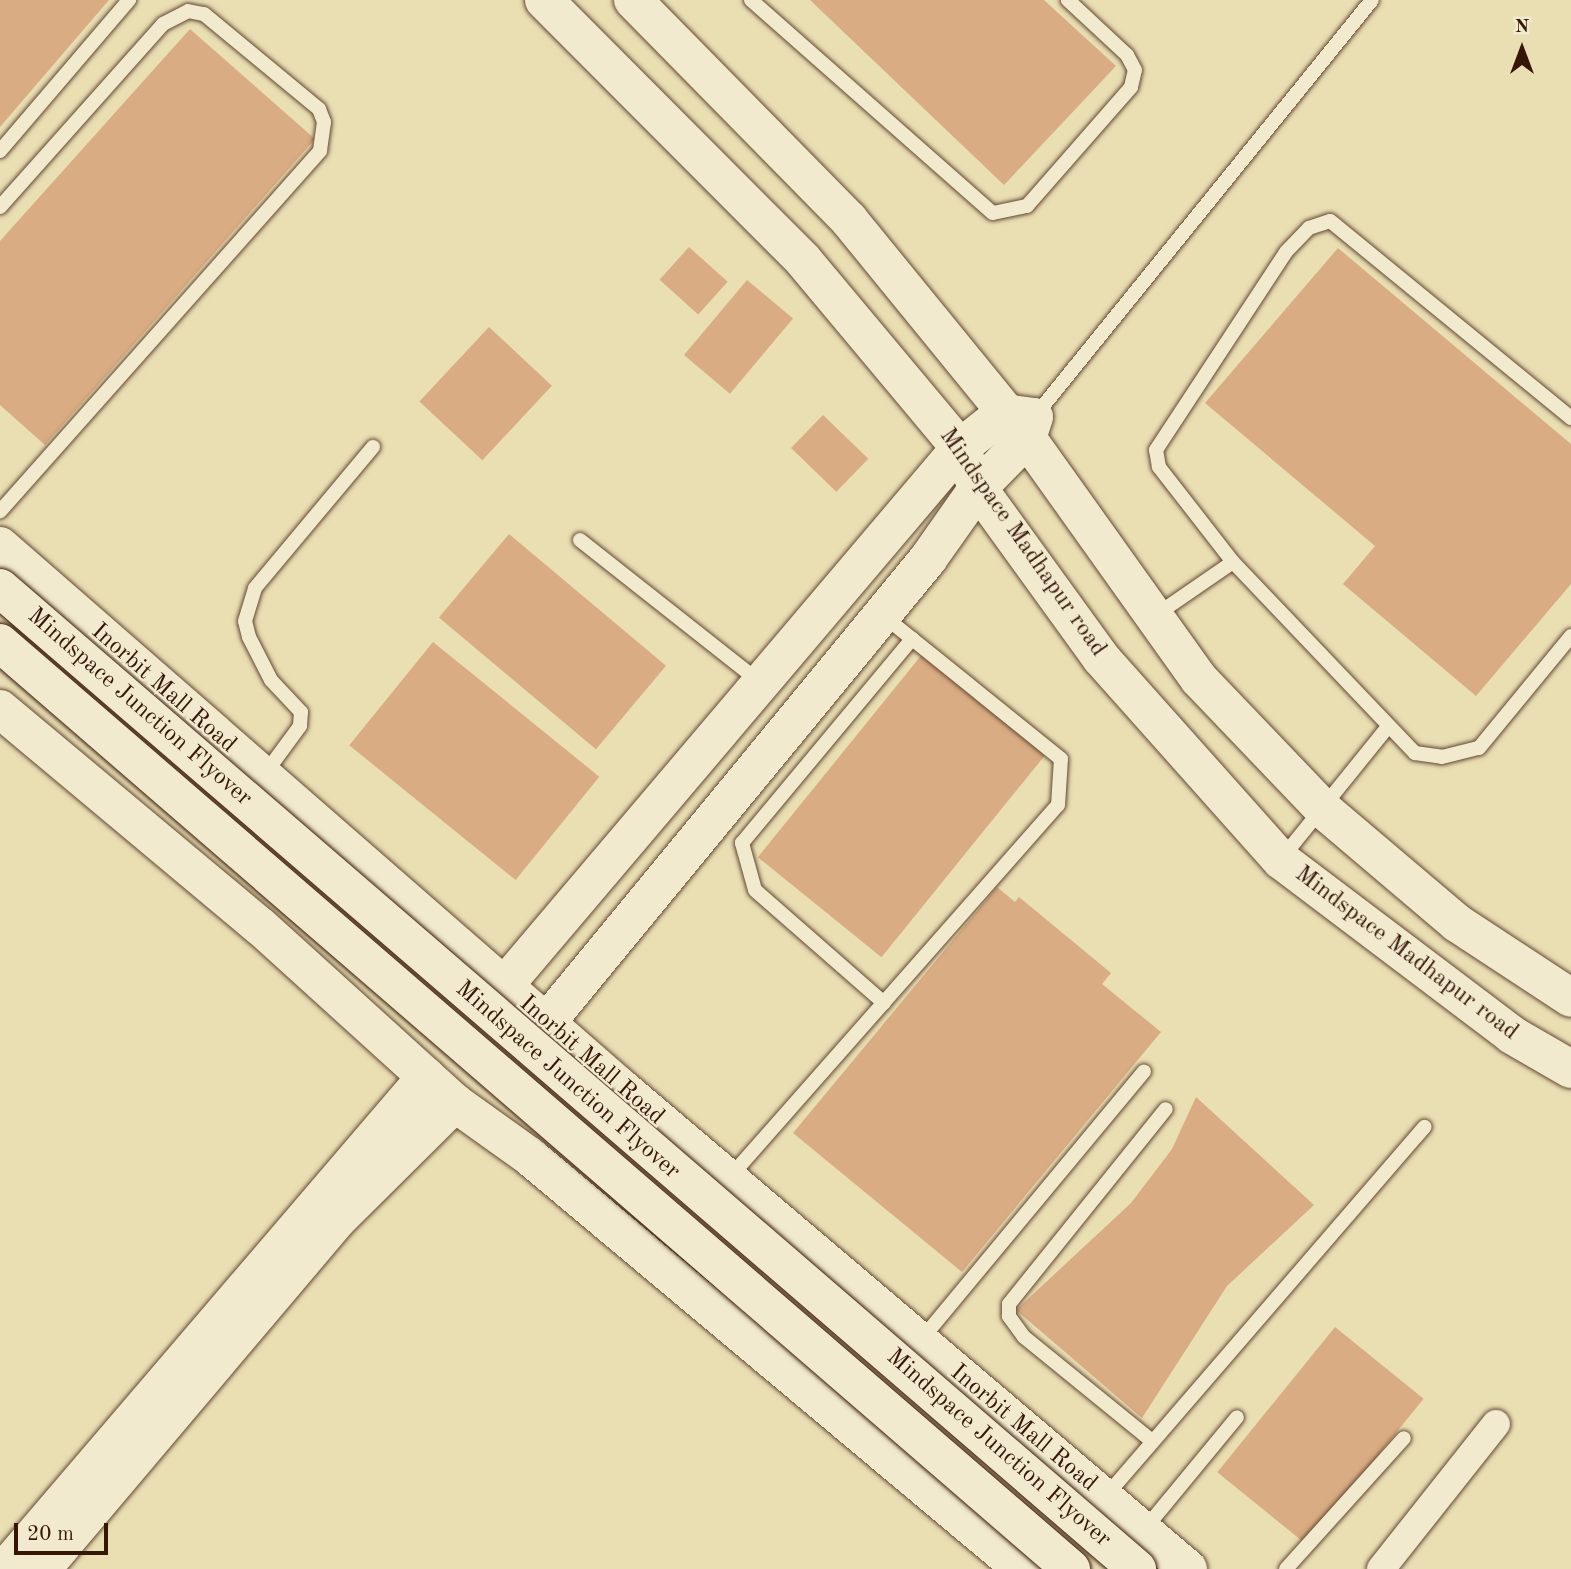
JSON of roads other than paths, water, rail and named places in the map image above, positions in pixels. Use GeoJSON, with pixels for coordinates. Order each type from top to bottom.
{"type":"FeatureCollection","features":[{"type":"Feature","properties":{"kind":"main road","name":"Mindspace Madhapur road"},"geometry":{"type":"LineString","coordinates":[[544,0],[803,260],[960,449],[978,488],[1101,658],[1281,860],[1511,1035],[1571,1069]]}},
{"type":"Feature","properties":{"kind":"main road"},"geometry":{"type":"LineString","coordinates":[[633,0],[849,220],[1022,423],[1152,618],[1199,679],[1325,811],[1457,923],[1571,998]]}},
{"type":"Feature","properties":{"kind":"main road"},"geometry":{"type":"LineString","coordinates":[[504,986],[960,449],[1022,423]]}},
{"type":"Feature","properties":{"kind":"main road"},"geometry":{"type":"LineString","coordinates":[[546,1023],[882,615],[978,488],[1022,423]]}},
{"type":"Feature","properties":{"kind":"main road","name":"Inorbit Mall Road"},"geometry":{"type":"LineString","coordinates":[[0,546],[546,1023],[1188,1569]]}},
{"type":"Feature","properties":{"kind":"main road","name":"Mindspace Junction Flyover"},"geometry":{"type":"LineString","coordinates":[[0,588],[1138,1569]]}},
{"type":"Feature","properties":{"kind":"main road"},"geometry":{"type":"LineString","coordinates":[[110,642],[12,719],[261,927],[455,1103],[529,1156],[1020,1567],[1097,1491]]}},
{"type":"Feature","properties":{"kind":"main road","name":"Mindspace Junction Flyover"},"geometry":{"type":"LineString","coordinates":[[0,643],[1071,1569]]}},
{"type":"Feature","properties":{"kind":"main road"},"geometry":{"type":"LineString","coordinates":[[42,1569],[426,1077]]}},
{"type":"Feature","properties":{"kind":"main road"},"geometry":{"type":"LineString","coordinates":[[5,1569],[256,1294],[338,1219],[455,1103]]}},
{"type":"Feature","properties":{"kind":"street"},"geometry":{"type":"LineString","coordinates":[[1381,1569],[1496,1424]]}},
{"type":"Feature","properties":{"kind":"lane"},"geometry":{"type":"LineString","coordinates":[[0,151],[129,0]]}},
{"type":"Feature","properties":{"kind":"lane"},"geometry":{"type":"LineString","coordinates":[[751,0],[993,213],[1027,206],[1131,87],[1135,71],[1127,55],[1068,0]]}},
{"type":"Feature","properties":{"kind":"lane"},"geometry":{"type":"LineString","coordinates":[[1022,423],[1372,0]]}},
{"type":"Feature","properties":{"kind":"lane"},"geometry":{"type":"LineString","coordinates":[[0,206],[163,24],[188,11],[204,14],[318,109],[324,122],[320,151],[0,512]]}},
{"type":"Feature","properties":{"kind":"lane"},"geometry":{"type":"LineString","coordinates":[[1571,418],[1347,232],[1330,221],[1310,228],[1278,264],[1156,450],[1159,467],[1233,562],[1387,729],[1415,753],[1442,757],[1479,748],[1571,636]]}},
{"type":"Feature","properties":{"kind":"lane"},"geometry":{"type":"LineString","coordinates":[[263,776],[300,726],[301,712],[271,680],[249,637],[245,621],[255,588],[373,447]]}},
{"type":"Feature","properties":{"kind":"lane"},"geometry":{"type":"LineString","coordinates":[[580,540],[762,684]]}},
{"type":"Feature","properties":{"kind":"lane"},"geometry":{"type":"LineString","coordinates":[[1152,618],[1233,562]]}},
{"type":"Feature","properties":{"kind":"lane"},"geometry":{"type":"LineString","coordinates":[[728,1179],[1058,805],[1061,758],[882,615]]}},
{"type":"Feature","properties":{"kind":"lane"},"geometry":{"type":"LineString","coordinates":[[884,1003],[755,890],[742,843],[912,639]]}},
{"type":"Feature","properties":{"kind":"lane"},"geometry":{"type":"LineString","coordinates":[[1281,860],[1325,811],[1387,729]]}},
{"type":"Feature","properties":{"kind":"lane"},"geometry":{"type":"LineString","coordinates":[[920,1341],[1144,1071]]}},
{"type":"Feature","properties":{"kind":"lane"},"geometry":{"type":"LineString","coordinates":[[1152,1441],[1024,1337],[1009,1316],[1009,1304],[1166,1109]]}},
{"type":"Feature","properties":{"kind":"lane"},"geometry":{"type":"LineString","coordinates":[[1097,1491],[1152,1441],[1424,1127]]}},
{"type":"Feature","properties":{"kind":"lane"},"geometry":{"type":"LineString","coordinates":[[1143,1531],[1237,1416]]}},
{"type":"Feature","properties":{"kind":"lane"},"geometry":{"type":"LineString","coordinates":[[1286,1569],[1404,1438]]}}]}
